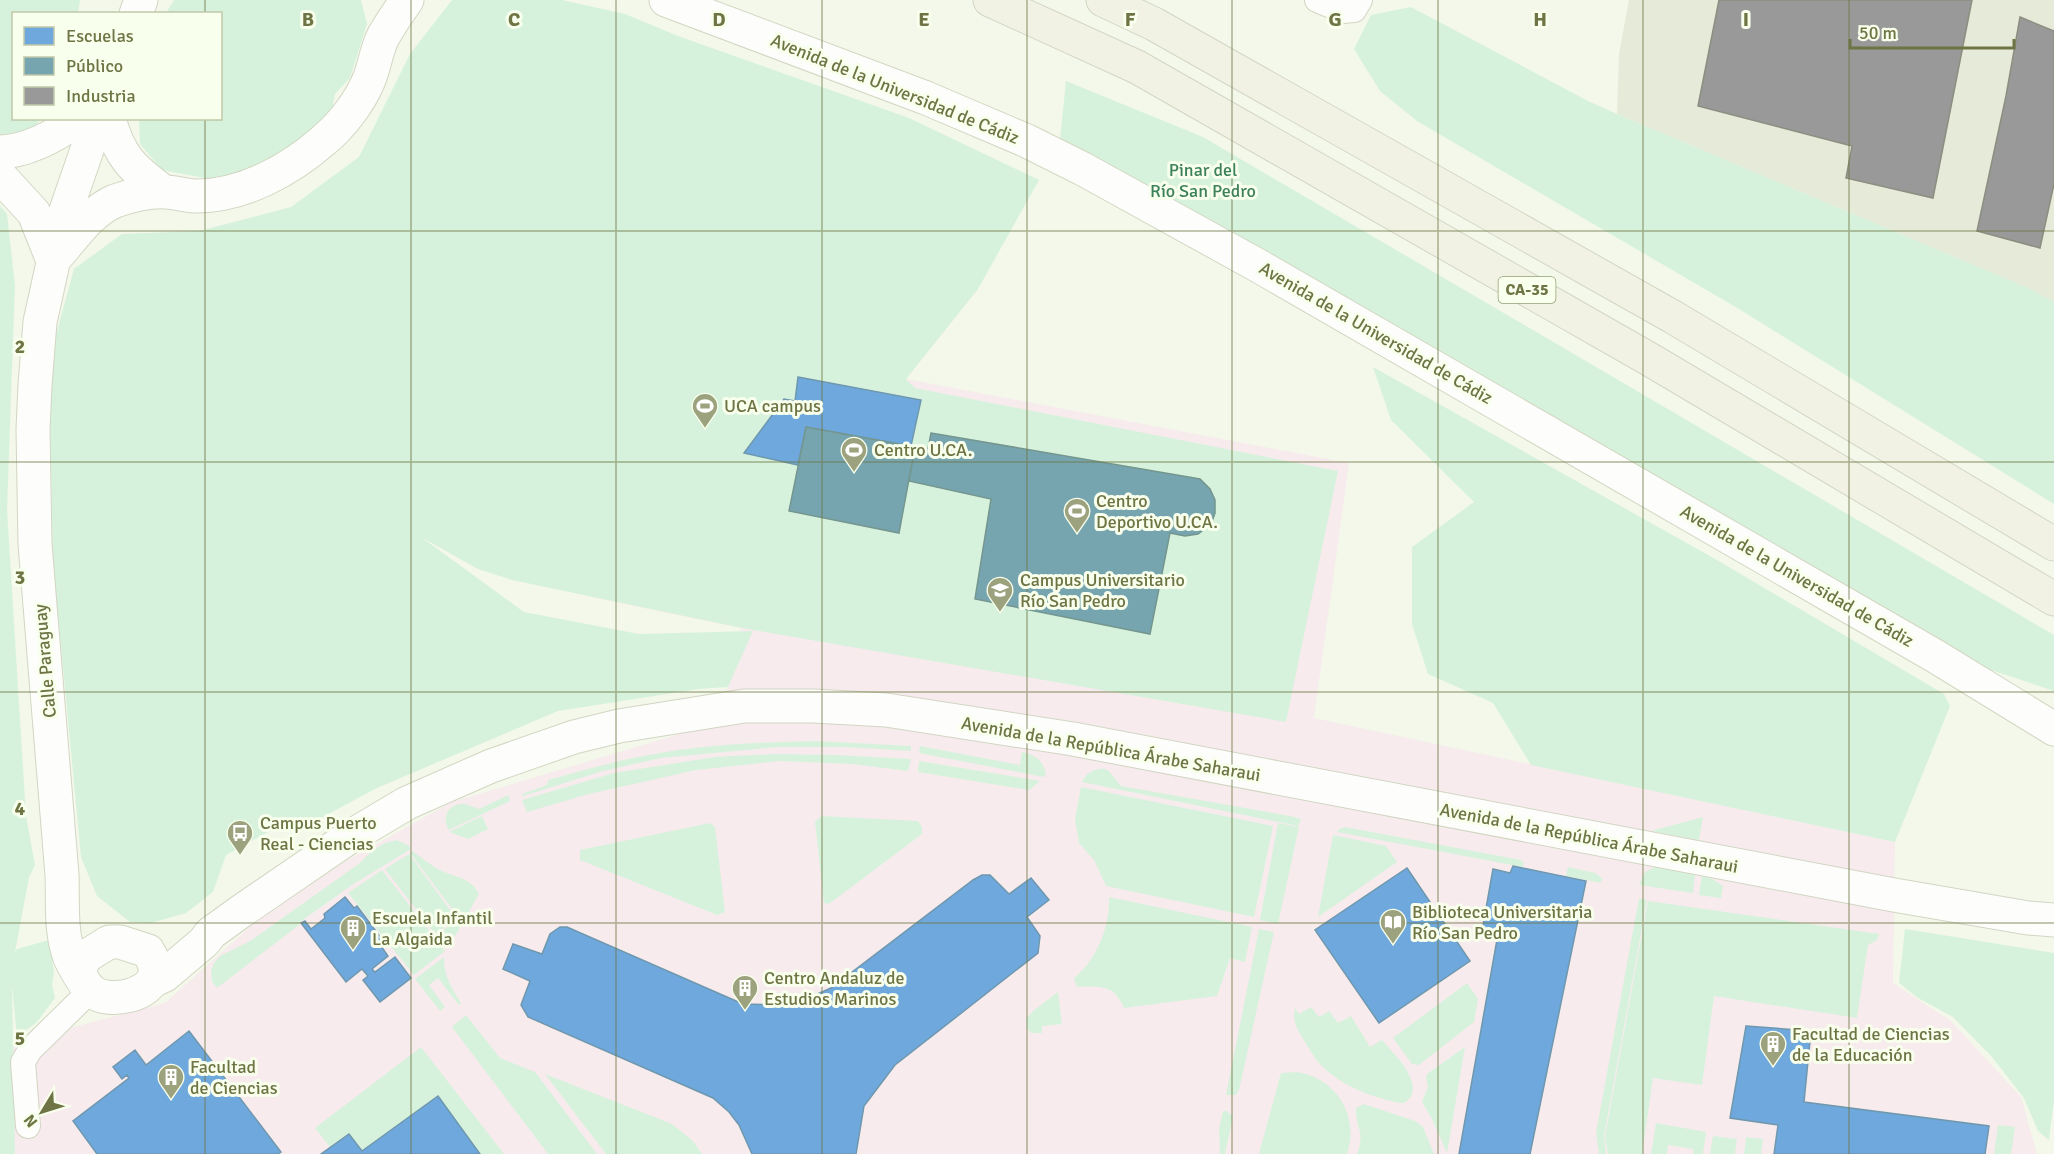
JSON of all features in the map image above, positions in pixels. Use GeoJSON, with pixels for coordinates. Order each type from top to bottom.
{"type":"FeatureCollection","features":[{"type":"Feature","properties":{"kind":"highway","name":"CA-35"},"geometry":{"type":"LineString","coordinates":[[990,0],[1137,68],[1649,359],[2054,599]]}},
{"type":"Feature","properties":{"kind":"highway","name":"CA-35"},"geometry":{"type":"LineString","coordinates":[[1103,0],[1154,24],[1652,305],[2054,544]]}},
{"type":"Feature","properties":{"kind":"street"},"geometry":{"type":"LineString","coordinates":[[380,0],[383,36]]}},
{"type":"Feature","properties":{"kind":"street"},"geometry":{"type":"LineString","coordinates":[[53,261],[80,229],[114,202],[133,196],[164,192],[196,196],[230,192],[259,181],[298,160],[326,139],[348,114],[368,83],[383,36],[407,0]]}},
{"type":"Feature","properties":{"kind":"street","name":"Avenida de la Universidad de Cádiz"},"geometry":{"type":"LineString","coordinates":[[666,0],[926,98],[1027,141],[1083,169],[1288,283],[1935,656],[2054,729]]}},
{"type":"Feature","properties":{"kind":"street"},"geometry":{"type":"LineString","coordinates":[[1317,0],[1342,11],[1354,10],[1360,0]]}},
{"type":"Feature","properties":{"kind":"street"},"geometry":{"type":"LineString","coordinates":[[0,152],[31,146],[56,134],[77,120]]}},
{"type":"Feature","properties":{"kind":"street"},"geometry":{"type":"LineString","coordinates":[[53,261],[62,222],[97,120]]}},
{"type":"Feature","properties":{"kind":"street"},"geometry":{"type":"LineString","coordinates":[[110,120],[123,156],[144,178],[164,192]]}},
{"type":"Feature","properties":{"kind":"street"},"geometry":{"type":"LineString","coordinates":[[0,176],[34,213],[53,261]]}},
{"type":"Feature","properties":{"kind":"street","name":"Calle Paraguay"},"geometry":{"type":"LineString","coordinates":[[53,261],[40,322],[33,429],[35,544],[62,882]]}},
{"type":"Feature","properties":{"kind":"street","name":"Avenida de la República Árabe Saharaui"},"geometry":{"type":"LineString","coordinates":[[150,966],[169,947],[211,933],[348,838],[407,803],[455,781],[574,737],[619,726],[744,706],[814,706],[886,710],[1073,739],[1884,893],[2028,918],[2054,920]]}},
{"type":"Feature","properties":{"kind":"street"},"geometry":{"type":"LineString","coordinates":[[2016,706],[2054,735]]}},
{"type":"Feature","properties":{"kind":"street"},"geometry":{"type":"LineString","coordinates":[[62,882],[82,916],[94,930],[109,942],[126,943],[150,966],[135,993],[117,998],[106,998],[85,981],[71,958],[65,937],[62,882]]}},
{"type":"Feature","properties":{"kind":"street"},"geometry":{"type":"LineString","coordinates":[[28,1126],[23,1062],[85,981],[85,957],[109,942]]}},
{"type":"Feature","properties":{"kind":"shaded area"},"geometry":{"type":"Polygon","coordinates":[[[1629,0],[2054,0],[2054,302],[2028,288],[1617,114],[1619,54],[1629,0]]]}},
{"type":"Feature","properties":{"kind":"shaded area","name":"Campus Universitario Río San Pedro"},"geometry":{"type":"Polygon","coordinates":[[[978,289],[906,379],[1349,463],[1314,718],[1895,842],[1893,983],[1951,1021],[2021,1097],[2037,1154],[0,1154],[6,1045],[165,1003],[252,925],[346,861],[452,802],[720,722],[741,628],[600,599],[478,569],[414,533],[978,289]]]}},
{"type":"Feature","properties":{"kind":"green space"},"geometry":{"type":"Polygon","coordinates":[[[0,0],[80,0],[78,12],[12,12],[12,120],[40,120],[32,129],[0,135],[0,0]]]}},
{"type":"Feature","properties":{"kind":"green space"},"geometry":{"type":"Polygon","coordinates":[[[174,0],[361,0],[367,24],[350,78],[335,94],[330,120],[290,152],[221,181],[162,170],[140,144],[139,120],[222,120],[222,12],[167,12],[174,0]]]}},
{"type":"Feature","properties":{"kind":"green space"},"geometry":{"type":"Polygon","coordinates":[[[452,0],[562,0],[625,14],[678,36],[909,118],[1039,180],[978,289],[906,379],[915,388],[1338,471],[1286,722],[742,628],[512,580],[478,569],[421,537],[524,612],[639,634],[753,631],[728,687],[699,689],[558,711],[377,788],[304,827],[279,826],[226,855],[213,892],[186,913],[151,923],[130,922],[97,896],[81,857],[53,562],[49,360],[74,269],[122,234],[199,231],[291,207],[359,157],[410,54],[452,0]]]}},
{"type":"Feature","properties":{"kind":"green space"},"geometry":{"type":"Polygon","coordinates":[[[1411,7],[1588,101],[2028,288],[2054,302],[2054,504],[1739,309],[1417,121],[1380,91],[1354,49],[1371,15],[1411,7]]]}},
{"type":"Feature","properties":{"kind":"green space","name":"Pinar del Río San Pedro"},"geometry":{"type":"Polygon","coordinates":[[[1066,81],[1203,137],[2054,635],[2054,691],[1985,668],[1060,139],[1066,81]]]}},
{"type":"Feature","properties":{"kind":"green space"},"geometry":{"type":"Polygon","coordinates":[[[0,206],[7,214],[15,285],[7,510],[26,816],[35,865],[29,877],[15,952],[17,949],[49,940],[55,998],[37,1022],[17,1037],[12,985],[15,1154],[0,1154],[0,206]]]}},
{"type":"Feature","properties":{"kind":"green space"},"geometry":{"type":"Polygon","coordinates":[[[1373,367],[1717,560],[1944,694],[1950,706],[1895,842],[1531,765],[1493,703],[1428,674],[1412,624],[1412,547],[1474,502],[1391,420],[1373,367]]]}},
{"type":"Feature","properties":{"kind":"green space"},"geometry":{"type":"Polygon","coordinates":[[[816,741],[911,746],[911,751],[846,747],[777,747],[661,758],[603,771],[523,796],[522,794],[547,785],[548,780],[646,755],[718,746],[816,741]]]}},
{"type":"Feature","properties":{"kind":"green space"},"geometry":{"type":"Polygon","coordinates":[[[920,746],[1020,765],[1022,752],[1038,759],[1046,774],[1044,777],[919,753],[920,746]]]}},
{"type":"Feature","properties":{"kind":"green space"},"geometry":{"type":"Polygon","coordinates":[[[775,754],[911,759],[908,771],[852,764],[779,761],[696,770],[589,794],[527,812],[522,800],[614,773],[715,757],[775,754]]]}},
{"type":"Feature","properties":{"kind":"green space"},"geometry":{"type":"Polygon","coordinates":[[[919,761],[1040,781],[1029,790],[918,772],[919,761]]]}},
{"type":"Feature","properties":{"kind":"green space"},"geometry":{"type":"Polygon","coordinates":[[[1105,769],[1121,786],[1301,819],[1298,826],[1082,782],[1091,772],[1105,769]]]}},
{"type":"Feature","properties":{"kind":"green space"},"geometry":{"type":"Polygon","coordinates":[[[1081,787],[1273,826],[1254,917],[1106,886],[1094,860],[1079,843],[1075,819],[1081,787]]]}},
{"type":"Feature","properties":{"kind":"green space"},"geometry":{"type":"Polygon","coordinates":[[[508,795],[510,801],[449,830],[446,818],[449,810],[455,805],[462,804],[479,809],[508,795]]]}},
{"type":"Feature","properties":{"kind":"green space"},"geometry":{"type":"Polygon","coordinates":[[[482,816],[488,829],[468,839],[449,832],[482,816]]]}},
{"type":"Feature","properties":{"kind":"green space"},"geometry":{"type":"Polygon","coordinates":[[[821,816],[918,821],[922,827],[922,834],[829,904],[824,903],[815,822],[821,816]]]}},
{"type":"Feature","properties":{"kind":"green space"},"geometry":{"type":"Polygon","coordinates":[[[1703,817],[1699,840],[1651,831],[1703,817]]]}},
{"type":"Feature","properties":{"kind":"green space"},"geometry":{"type":"Polygon","coordinates":[[[710,823],[715,827],[725,912],[717,915],[580,860],[580,850],[710,823]]]}},
{"type":"Feature","properties":{"kind":"green space"},"geometry":{"type":"Polygon","coordinates":[[[1278,823],[1299,827],[1278,924],[1260,920],[1278,823]]]}},
{"type":"Feature","properties":{"kind":"green space"},"geometry":{"type":"Polygon","coordinates":[[[1345,827],[1521,860],[1524,863],[1523,867],[1337,832],[1345,827]]]}},
{"type":"Feature","properties":{"kind":"green space"},"geometry":{"type":"Polygon","coordinates":[[[1333,835],[1386,846],[1397,862],[1318,917],[1333,835]]]}},
{"type":"Feature","properties":{"kind":"green space"},"geometry":{"type":"Polygon","coordinates":[[[396,840],[408,845],[411,849],[352,885],[300,922],[217,988],[212,981],[211,970],[220,956],[250,941],[360,863],[376,849],[396,840]]]}},
{"type":"Feature","properties":{"kind":"green space"},"geometry":{"type":"Polygon","coordinates":[[[412,851],[436,868],[472,884],[479,894],[448,948],[438,934],[459,918],[410,853],[412,851]]]}},
{"type":"Feature","properties":{"kind":"green space"},"geometry":{"type":"Polygon","coordinates":[[[409,854],[456,918],[435,934],[385,869],[409,854]]]}},
{"type":"Feature","properties":{"kind":"green space"},"geometry":{"type":"Polygon","coordinates":[[[1568,867],[1595,873],[1602,878],[1601,883],[1566,876],[1568,867]]]}},
{"type":"Feature","properties":{"kind":"green space"},"geometry":{"type":"Polygon","coordinates":[[[1655,867],[1695,874],[1693,893],[1639,885],[1645,872],[1655,867]]]}},
{"type":"Feature","properties":{"kind":"green space"},"geometry":{"type":"Polygon","coordinates":[[[382,870],[445,951],[414,975],[348,893],[382,870]]]}},
{"type":"Feature","properties":{"kind":"green space"},"geometry":{"type":"Polygon","coordinates":[[[1702,876],[1709,877],[1723,886],[1721,898],[1699,895],[1702,876]]]}},
{"type":"Feature","properties":{"kind":"green space"},"geometry":{"type":"Polygon","coordinates":[[[1109,897],[1252,927],[1245,962],[1230,958],[1217,996],[1124,1008],[1116,995],[1106,988],[1077,987],[1074,978],[1089,962],[1104,931],[1109,897]]]}},
{"type":"Feature","properties":{"kind":"green space"},"geometry":{"type":"Polygon","coordinates":[[[1639,898],[1647,900],[1604,1136],[1606,1154],[1599,1154],[1596,1133],[1639,898]]]}},
{"type":"Feature","properties":{"kind":"green space"},"geometry":{"type":"Polygon","coordinates":[[[1648,901],[1879,934],[1877,940],[1868,945],[1857,1018],[1714,996],[1702,1085],[1653,1078],[1642,1154],[1608,1154],[1605,1137],[1648,901]]]}},
{"type":"Feature","properties":{"kind":"green space"},"geometry":{"type":"Polygon","coordinates":[[[1259,929],[1274,932],[1239,1090],[1236,1095],[1226,1095],[1259,929]]]}},
{"type":"Feature","properties":{"kind":"green space"},"geometry":{"type":"Polygon","coordinates":[[[1905,929],[2054,953],[2054,1100],[2049,1140],[2038,1131],[2024,1098],[1992,1057],[1953,1017],[1918,998],[1899,983],[1905,929]]]}},
{"type":"Feature","properties":{"kind":"green space"},"geometry":{"type":"Polygon","coordinates":[[[444,957],[451,987],[461,1003],[459,1005],[438,978],[429,985],[445,1007],[440,1011],[415,979],[444,957]]]}},
{"type":"Feature","properties":{"kind":"green space"},"geometry":{"type":"Polygon","coordinates":[[[1467,983],[1478,999],[1474,1022],[1419,1065],[1412,1064],[1393,1038],[1467,983]]]}},
{"type":"Feature","properties":{"kind":"green space"},"geometry":{"type":"Polygon","coordinates":[[[1058,992],[1062,1024],[1042,1026],[1042,1033],[1031,1033],[1027,1028],[1026,1019],[1058,992]]]}},
{"type":"Feature","properties":{"kind":"green space"},"geometry":{"type":"Polygon","coordinates":[[[1311,1007],[1319,1017],[1329,1011],[1338,1023],[1351,1016],[1370,1047],[1382,1040],[1407,1071],[1413,1089],[1411,1096],[1404,1103],[1378,1097],[1347,1085],[1329,1072],[1319,1063],[1295,1022],[1295,1008],[1299,1014],[1311,1007]]]}},
{"type":"Feature","properties":{"kind":"green space"},"geometry":{"type":"Polygon","coordinates":[[[466,1015],[500,1058],[535,1072],[597,1154],[548,1154],[452,1027],[466,1015]]]}},
{"type":"Feature","properties":{"kind":"green space"},"geometry":{"type":"Polygon","coordinates":[[[421,1047],[504,1154],[480,1154],[438,1096],[362,1151],[349,1134],[330,1147],[315,1128],[421,1047]]]}},
{"type":"Feature","properties":{"kind":"green space"},"geometry":{"type":"Polygon","coordinates":[[[1465,1047],[1447,1153],[1422,1102],[1428,1087],[1426,1078],[1427,1074],[1465,1047]]]}},
{"type":"Feature","properties":{"kind":"green space"},"geometry":{"type":"Polygon","coordinates":[[[1296,1072],[1310,1075],[1323,1082],[1341,1101],[1350,1126],[1347,1154],[1259,1154],[1281,1073],[1296,1072]]]}},
{"type":"Feature","properties":{"kind":"green space"},"geometry":{"type":"Polygon","coordinates":[[[545,1074],[672,1124],[693,1141],[702,1154],[606,1154],[545,1074]]]}},
{"type":"Feature","properties":{"kind":"green space"},"geometry":{"type":"Polygon","coordinates":[[[1364,1104],[1415,1121],[1423,1127],[1434,1154],[1357,1154],[1360,1134],[1356,1108],[1364,1104]]]}},
{"type":"Feature","properties":{"kind":"green space"},"geometry":{"type":"Polygon","coordinates":[[[1223,1111],[1227,1111],[1233,1117],[1225,1154],[1220,1154],[1219,1129],[1223,1111]]]}},
{"type":"Feature","properties":{"kind":"green space"},"geometry":{"type":"Polygon","coordinates":[[[1656,1123],[1706,1132],[1703,1154],[1693,1154],[1693,1149],[1668,1145],[1667,1154],[1651,1154],[1656,1123]]]}},
{"type":"Feature","properties":{"kind":"green space"},"geometry":{"type":"Polygon","coordinates":[[[1998,1125],[2015,1127],[2011,1154],[1994,1154],[1998,1125]]]}},
{"type":"Feature","properties":{"kind":"green space"},"geometry":{"type":"Polygon","coordinates":[[[1713,1136],[1737,1139],[1735,1154],[1710,1154],[1713,1136]]]}},
{"type":"Feature","properties":{"kind":"green space"},"geometry":{"type":"Polygon","coordinates":[[[1746,1137],[1763,1139],[1761,1154],[1744,1154],[1746,1137]]]}},
{"type":"Feature","properties":{"kind":"building: Escuelas"},"geometry":{"type":"Polygon","coordinates":[[[798,377],[921,400],[911,446],[806,427],[798,465],[744,453],[784,399],[795,401],[798,377]]]}},
{"type":"Feature","properties":{"kind":"building: Escuelas"},"geometry":{"type":"Polygon","coordinates":[[[1513,866],[1586,881],[1530,1154],[1459,1154],[1498,934],[1482,931],[1493,869],[1510,873],[1513,866]]]}},
{"type":"Feature","properties":{"kind":"building: Escuelas","name":"Biblioteca Universitaria Río San Pedro"},"geometry":{"type":"Polygon","coordinates":[[[1407,868],[1470,961],[1379,1023],[1315,930],[1407,868]]]}},
{"type":"Feature","properties":{"kind":"building: Escuelas","name":"Centro Andaluz de Estudios Marinos"},"geometry":{"type":"Polygon","coordinates":[[[982,875],[990,875],[1009,894],[1031,878],[1049,900],[1027,917],[1040,936],[1038,953],[895,1065],[864,1106],[856,1154],[752,1154],[739,1125],[729,1112],[713,1098],[528,1017],[521,1005],[530,981],[503,969],[513,944],[542,954],[550,934],[560,927],[567,927],[743,1004],[781,1005],[804,1000],[831,988],[982,875]]]}},
{"type":"Feature","properties":{"kind":"building: Escuelas","name":"Escuela Infantil La Algaida"},"geometry":{"type":"Polygon","coordinates":[[[345,897],[354,908],[357,906],[385,943],[381,946],[388,956],[372,969],[375,972],[395,957],[411,978],[380,1002],[363,980],[368,976],[362,969],[346,982],[301,923],[305,921],[311,929],[325,918],[324,914],[345,897]]]}},
{"type":"Feature","properties":{"kind":"building: Escuelas","name":"Facultad de Ciencias de la Educación"},"geometry":{"type":"Polygon","coordinates":[[[1746,1026],[1811,1031],[1804,1102],[1989,1126],[1985,1154],[1774,1154],[1778,1125],[1730,1118],[1746,1026]]]}},
{"type":"Feature","properties":{"kind":"building: Escuelas","name":"Facultad de Ciencias"},"geometry":{"type":"Polygon","coordinates":[[[189,1031],[281,1152],[278,1154],[97,1154],[73,1121],[129,1078],[127,1075],[122,1079],[113,1067],[135,1050],[146,1065],[189,1031]]]}},
{"type":"Feature","properties":{"kind":"building: Escuelas"},"geometry":{"type":"Polygon","coordinates":[[[438,1096],[480,1154],[321,1154],[349,1134],[362,1151],[438,1096]]]}},
{"type":"Feature","properties":{"kind":"building: Público","name":"Centro U.CA."},"geometry":{"type":"Polygon","coordinates":[[[806,427],[915,447],[899,533],[789,511],[806,427]]]}},
{"type":"Feature","properties":{"kind":"building: Público","name":"Centro Deportivo U.CA."},"geometry":{"type":"Polygon","coordinates":[[[931,433],[1200,479],[1210,489],[1215,500],[1215,513],[1211,524],[1198,534],[1185,536],[1170,533],[1150,634],[975,599],[991,499],[909,481],[915,447],[928,449],[931,433]]]}},
{"type":"Feature","properties":{"kind":"building: Industria"},"geometry":{"type":"Polygon","coordinates":[[[1719,0],[1972,0],[1933,198],[1846,178],[1852,146],[1698,106],[1719,0]]]}},
{"type":"Feature","properties":{"kind":"building: Industria"},"geometry":{"type":"Polygon","coordinates":[[[2020,17],[2054,31],[2054,184],[2040,248],[1977,231],[2006,96],[2020,17]]]}},
{"type":"Feature","properties":{"kind":"place","name":"UCA campus"},"geometry":{"type":"Point","coordinates":[705,429]}},
{"type":"Feature","properties":{"kind":"place","name":"Centro U.CA."},"geometry":{"type":"Point","coordinates":[854,473]}},
{"type":"Feature","properties":{"kind":"place","name":"Centro Deportivo U.CA."},"geometry":{"type":"Point","coordinates":[1077,534]}},
{"type":"Feature","properties":{"kind":"place","name":"Campus Universitario Río San Pedro"},"geometry":{"type":"Point","coordinates":[1000,613]}},
{"type":"Feature","properties":{"kind":"place","name":"Campus Puerto Real - Ciencias"},"geometry":{"type":"Point","coordinates":[240,856]}},
{"type":"Feature","properties":{"kind":"place","name":"Biblioteca Universitaria Río San Pedro"},"geometry":{"type":"Point","coordinates":[1393,945]}},
{"type":"Feature","properties":{"kind":"place","name":"Escuela Infantil La Algaida"},"geometry":{"type":"Point","coordinates":[353,951]}},
{"type":"Feature","properties":{"kind":"place","name":"Centro Andaluz de Estudios Marinos"},"geometry":{"type":"Point","coordinates":[745,1011]}},
{"type":"Feature","properties":{"kind":"place","name":"Facultad de Ciencias de la Educación"},"geometry":{"type":"Point","coordinates":[1773,1067]}},
{"type":"Feature","properties":{"kind":"place","name":"Facultad de Ciencias"},"geometry":{"type":"Point","coordinates":[171,1100]}}]}
